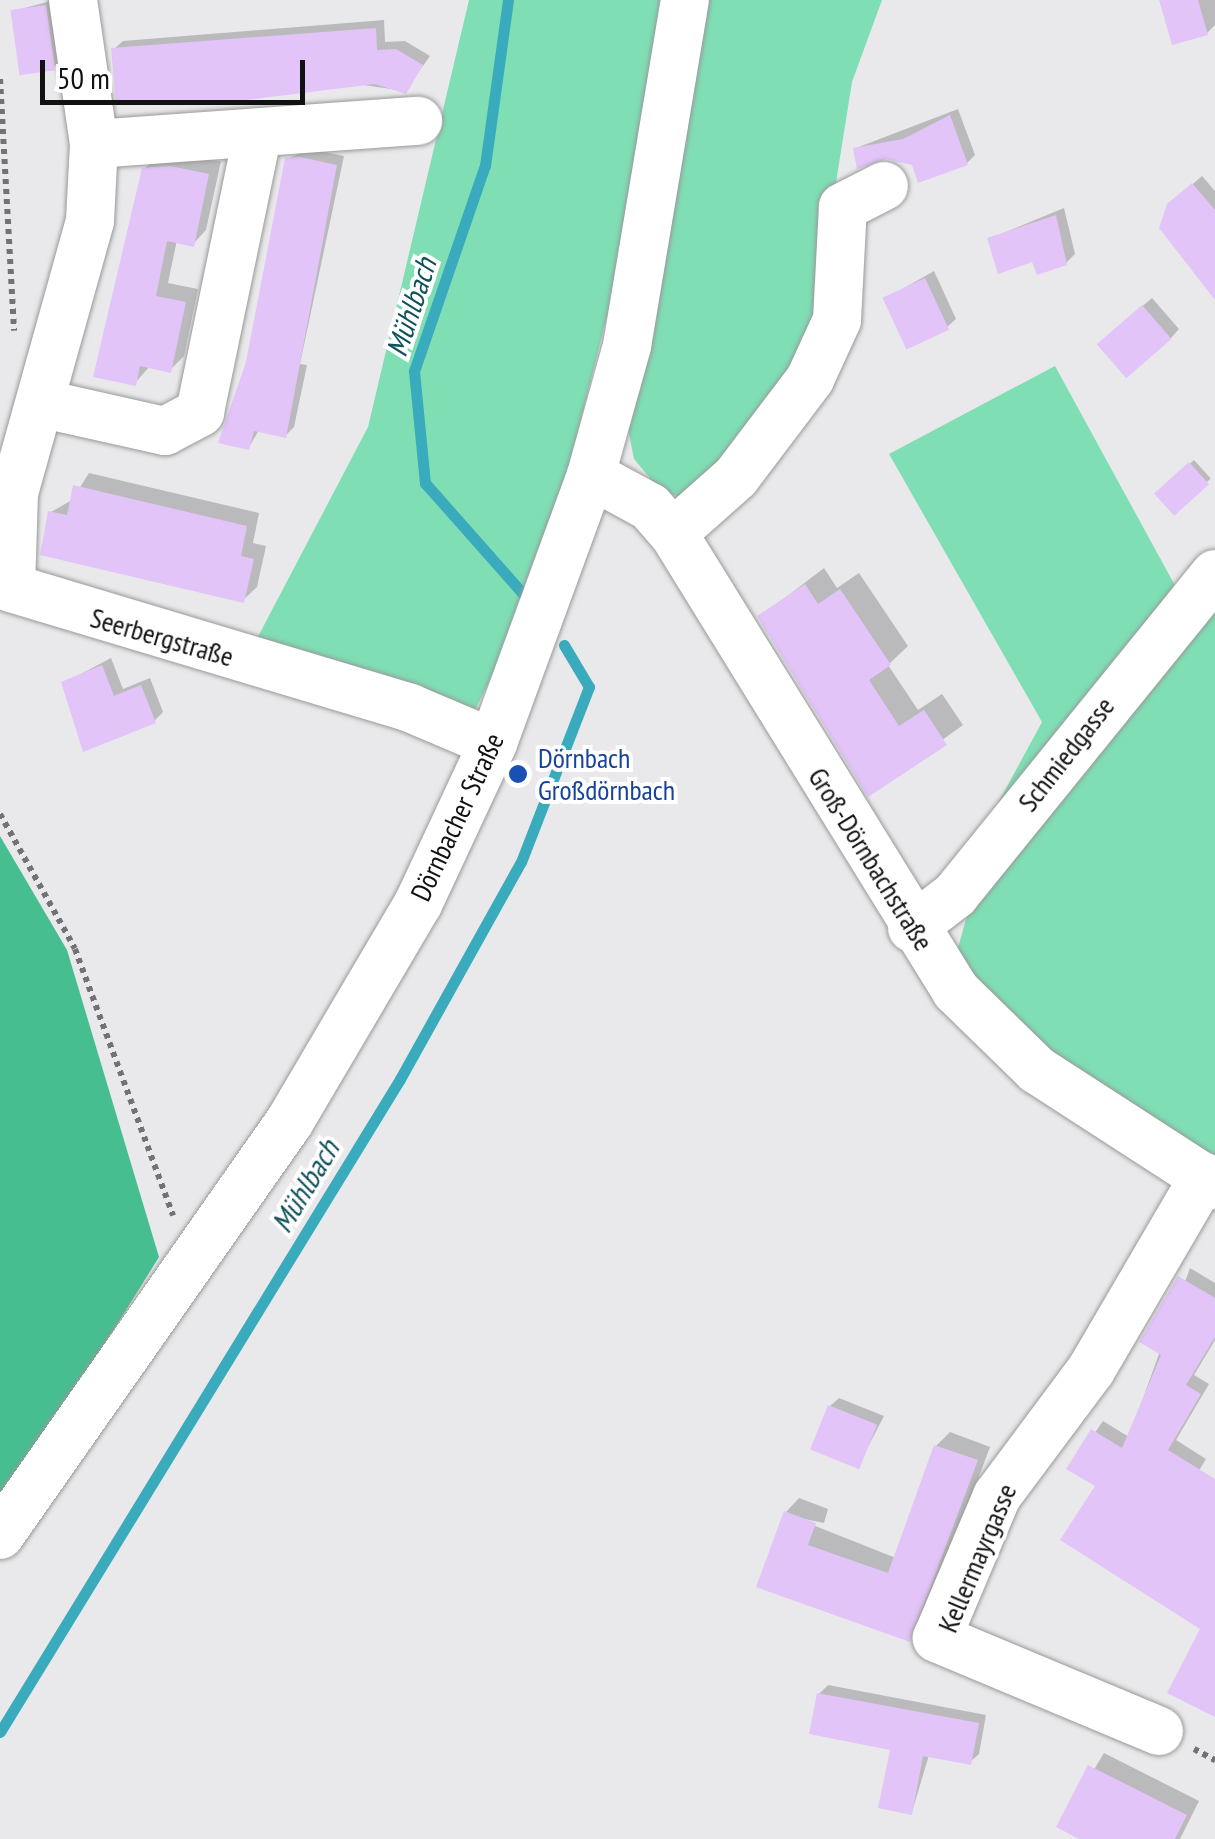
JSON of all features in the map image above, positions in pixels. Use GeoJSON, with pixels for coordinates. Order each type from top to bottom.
{"type":"FeatureCollection","features":[{"type":"Feature","properties":{"kind":"street","name":"Seerbergstraße"},"geometry":{"type":"LineString","coordinates":[[73,0],[94,144],[90,221],[48,392],[14,493],[6,592],[410,708],[493,743]]}},
{"type":"Feature","properties":{"kind":"street","name":"Dörnbacher Straße"},"geometry":{"type":"LineString","coordinates":[[0,1535],[192,1266],[365,1000],[493,743],[591,475],[653,223],[685,0]]}},
{"type":"Feature","properties":{"kind":"street"},"geometry":{"type":"LineString","coordinates":[[94,144],[418,121]]}},
{"type":"Feature","properties":{"kind":"street"},"geometry":{"type":"LineString","coordinates":[[48,392],[165,432],[200,412],[258,132]]}},
{"type":"Feature","properties":{"kind":"street"},"geometry":{"type":"LineString","coordinates":[[672,533],[736,477],[810,379],[837,320],[844,207],[884,186]]}},
{"type":"Feature","properties":{"kind":"street","name":"Groß-Dörnbachstraße"},"geometry":{"type":"LineString","coordinates":[[591,475],[650,507],[672,533],[912,928],[956,991],[1037,1070],[1209,1181]]}},
{"type":"Feature","properties":{"kind":"street","name":"Schmiedgasse"},"geometry":{"type":"LineString","coordinates":[[912,928],[954,896],[1215,574]]}},
{"type":"Feature","properties":{"kind":"street","name":"Kellermayrgasse"},"geometry":{"type":"LineString","coordinates":[[1159,1731],[936,1638],[997,1496],[1091,1370],[1209,1181]]}},
{"type":"Feature","properties":{"kind":"path"},"geometry":{"type":"LineString","coordinates":[[0,79],[14,349],[48,392]]}},
{"type":"Feature","properties":{"kind":"path"},"geometry":{"type":"LineString","coordinates":[[0,814],[76,948],[192,1266]]}},
{"type":"Feature","properties":{"kind":"green space"},"geometry":{"type":"Polygon","coordinates":[[[469,0],[662,0],[623,253],[570,462],[512,636],[475,710],[250,652],[368,427],[469,0]]]}},
{"type":"Feature","properties":{"kind":"green space"},"geometry":{"type":"Polygon","coordinates":[[[703,0],[882,0],[852,82],[826,245],[828,328],[785,398],[685,499],[659,489],[634,459],[626,419],[703,0]]]}},
{"type":"Feature","properties":{"kind":"green space"},"geometry":{"type":"Polygon","coordinates":[[[1055,366],[1178,591],[977,842],[1042,722],[889,454],[1055,366]]]}},
{"type":"Feature","properties":{"kind":"green space"},"geometry":{"type":"Polygon","coordinates":[[[1215,598],[1215,1170],[985,1005],[956,955],[970,905],[1215,598]]]}},
{"type":"Feature","properties":{"kind":"green space"},"geometry":{"type":"Polygon","coordinates":[[[0,836],[67,950],[159,1257],[0,1513],[0,836]]]}},
{"type":"Feature","properties":{"kind":"building"},"geometry":{"type":"Polygon","coordinates":[[[1159,0],[1198,0],[1208,35],[1172,45],[1159,0]]]}},
{"type":"Feature","properties":{"kind":"building"},"geometry":{"type":"Polygon","coordinates":[[[46,5],[55,70],[20,75],[10,10],[46,5]]]}},
{"type":"Feature","properties":{"kind":"building"},"geometry":{"type":"Polygon","coordinates":[[[376,28],[377,50],[396,49],[423,65],[406,94],[375,84],[229,102],[116,102],[111,48],[376,28]]]}},
{"type":"Feature","properties":{"kind":"building"},"geometry":{"type":"Polygon","coordinates":[[[950,115],[968,165],[918,183],[912,165],[886,159],[857,169],[853,148],[903,139],[950,115]]]}},
{"type":"Feature","properties":{"kind":"building"},"geometry":{"type":"Polygon","coordinates":[[[285,158],[337,165],[286,438],[254,431],[249,450],[218,443],[246,362],[285,158]]]}},
{"type":"Feature","properties":{"kind":"building"},"geometry":{"type":"Polygon","coordinates":[[[170,166],[209,174],[194,247],[167,241],[156,296],[186,302],[171,373],[140,366],[136,386],[93,377],[142,168],[170,166]]]}},
{"type":"Feature","properties":{"kind":"building"},"geometry":{"type":"Polygon","coordinates":[[[1192,183],[1215,210],[1215,300],[1159,228],[1167,204],[1192,183]]]}},
{"type":"Feature","properties":{"kind":"building"},"geometry":{"type":"Polygon","coordinates":[[[1056,215],[1067,265],[1037,275],[1032,262],[998,274],[987,238],[1056,215]]]}},
{"type":"Feature","properties":{"kind":"building"},"geometry":{"type":"Polygon","coordinates":[[[925,278],[949,330],[906,350],[882,298],[925,278]]]}},
{"type":"Feature","properties":{"kind":"building"},"geometry":{"type":"Polygon","coordinates":[[[1142,305],[1172,339],[1126,378],[1097,344],[1142,305]]]}},
{"type":"Feature","properties":{"kind":"building"},"geometry":{"type":"Polygon","coordinates":[[[1189,462],[1209,484],[1174,516],[1154,493],[1189,462]]]}},
{"type":"Feature","properties":{"kind":"building"},"geometry":{"type":"Polygon","coordinates":[[[73,485],[247,526],[241,556],[254,559],[244,603],[40,555],[48,511],[67,515],[73,485]]]}},
{"type":"Feature","properties":{"kind":"building"},"geometry":{"type":"Polygon","coordinates":[[[805,584],[818,604],[840,589],[891,665],[869,680],[899,726],[924,710],[947,745],[868,797],[757,616],[805,584]]]}},
{"type":"Feature","properties":{"kind":"building"},"geometry":{"type":"Polygon","coordinates":[[[102,665],[114,696],[141,685],[156,723],[83,752],[61,682],[102,665]]]}},
{"type":"Feature","properties":{"kind":"building"},"geometry":{"type":"Polygon","coordinates":[[[1178,1276],[1215,1298],[1215,1337],[1186,1385],[1201,1394],[1168,1450],[1215,1479],[1215,1717],[1167,1693],[1200,1629],[1060,1540],[1095,1486],[1066,1469],[1091,1429],[1122,1448],[1161,1355],[1139,1342],[1178,1276]]]}},
{"type":"Feature","properties":{"kind":"building"},"geometry":{"type":"Polygon","coordinates":[[[828,1405],[877,1425],[859,1469],[810,1450],[828,1405]]]}},
{"type":"Feature","properties":{"kind":"building"},"geometry":{"type":"Polygon","coordinates":[[[934,1445],[978,1460],[910,1642],[756,1587],[784,1511],[816,1523],[808,1545],[888,1573],[934,1445]]]}},
{"type":"Feature","properties":{"kind":"building"},"geometry":{"type":"Polygon","coordinates":[[[817,1693],[979,1723],[971,1765],[923,1756],[912,1815],[878,1808],[890,1750],[809,1734],[817,1693]]]}},
{"type":"Feature","properties":{"kind":"building"},"geometry":{"type":"Polygon","coordinates":[[[1088,1765],[1187,1815],[1175,1839],[1079,1839],[1056,1827],[1088,1765]]]}},
{"type":"Feature","properties":{"kind":"waterway","name":"Mühlbach"},"geometry":{"type":"LineString","coordinates":[[508,0],[485,165],[414,371],[425,483],[526,597]]}},
{"type":"Feature","properties":{"kind":"waterway","name":"Mühlbach"},"geometry":{"type":"LineString","coordinates":[[0,1732],[400,1079],[521,862],[589,687],[564,645]]}},
{"type":"Feature","properties":{"kind":"place","name":"Dörnbach Großdörnbach"},"geometry":{"type":"Point","coordinates":[518,774]}}]}
